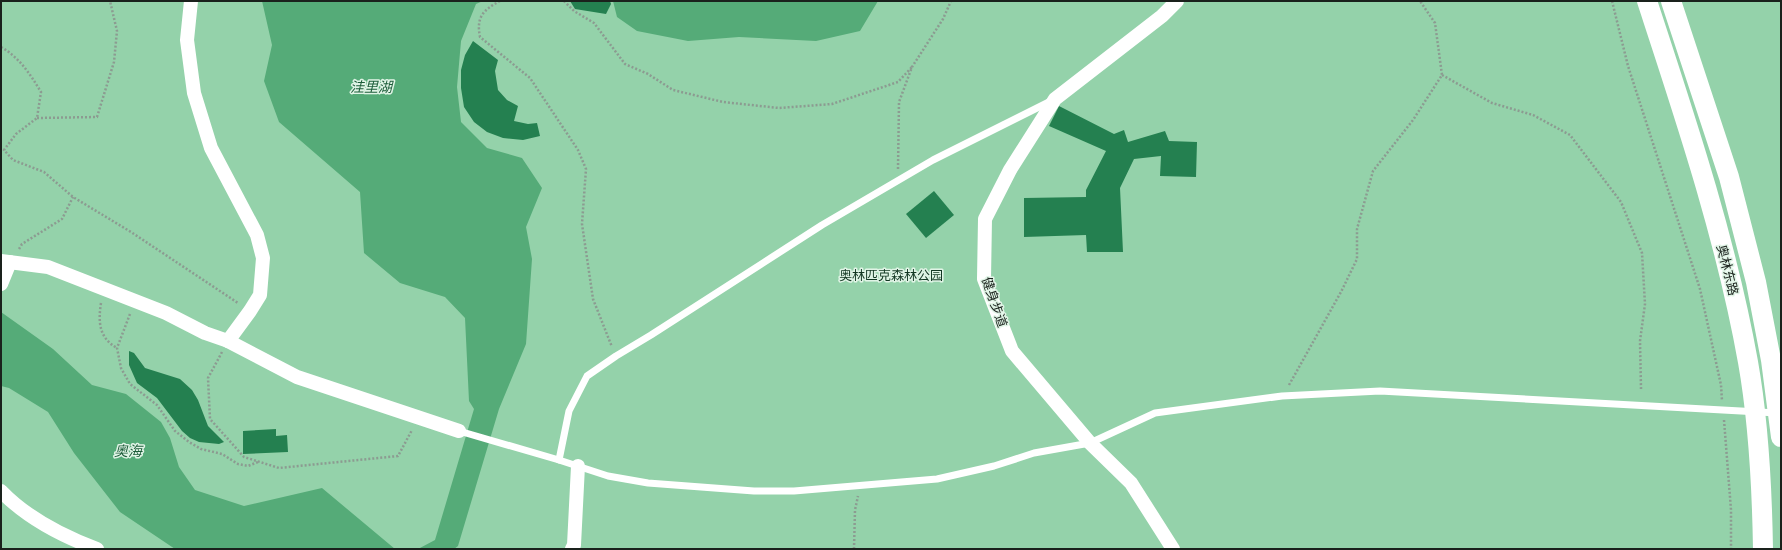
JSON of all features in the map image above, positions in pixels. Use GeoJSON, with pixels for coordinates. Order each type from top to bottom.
{"type":"FeatureCollection","features":[{"type":"Feature","properties":{"kind":"main road","name":"奥林东路"},"geometry":{"type":"LineString","coordinates":[[1648,1],[1706,183],[1733,287],[1748,363],[1760,458],[1764,549]]}},
{"type":"Feature","properties":{"kind":"main road","name":"奥林东路"},"geometry":{"type":"LineString","coordinates":[[1671,1],[1729,177],[1756,282],[1771,360],[1781,438]]}},
{"type":"Feature","properties":{"kind":"street"},"geometry":{"type":"LineString","coordinates":[[191,1],[187,40],[194,94],[211,148],[257,235],[263,258],[260,295],[228,341]]}},
{"type":"Feature","properties":{"kind":"street","name":"健身步道"},"geometry":{"type":"LineString","coordinates":[[1173,549],[1131,483],[1090,444],[1012,351],[984,279],[985,219],[1010,170],[1056,99],[1162,16],[1177,1]]}},
{"type":"Feature","properties":{"kind":"street"},"geometry":{"type":"LineString","coordinates":[[1,284],[5,262],[48,267],[166,313],[205,333],[228,341],[297,377],[459,431]]}},
{"type":"Feature","properties":{"kind":"street"},"geometry":{"type":"LineString","coordinates":[[572,549],[574,545],[578,466]]}},
{"type":"Feature","properties":{"kind":"street"},"geometry":{"type":"LineString","coordinates":[[1,491],[13,504],[33,518],[97,549]]}},
{"type":"Feature","properties":{"kind":"lane"},"geometry":{"type":"LineString","coordinates":[[559,460],[569,411],[587,376],[822,225],[898,180],[933,160],[1056,99]]}},
{"type":"Feature","properties":{"kind":"lane"},"geometry":{"type":"LineString","coordinates":[[459,431],[608,476],[648,482],[754,491],[794,491],[936,479],[994,466],[1034,453],[1090,444],[1155,413],[1282,396],[1380,391],[1781,414]]}},
{"type":"Feature","properties":{"kind":"path"},"geometry":{"type":"LineString","coordinates":[[110,1],[117,31],[114,62],[97,117],[37,118],[16,134],[4,150],[13,160],[44,172],[73,197],[206,280],[250,311]]}},
{"type":"Feature","properties":{"kind":"path"},"geometry":{"type":"LineString","coordinates":[[500,1],[490,6],[481,14],[478,28],[480,37],[530,78],[578,150],[586,169],[582,224],[593,299],[616,356]]}},
{"type":"Feature","properties":{"kind":"path"},"geometry":{"type":"LineString","coordinates":[[564,1],[574,11],[594,23],[625,64],[648,74],[673,90],[723,102],[779,108],[832,104],[898,82],[912,67],[943,19],[951,1]]}},
{"type":"Feature","properties":{"kind":"path"},"geometry":{"type":"LineString","coordinates":[[1282,396],[1341,292],[1357,259],[1357,229],[1373,171],[1413,120],[1442,75],[1436,24],[1420,1]]}},
{"type":"Feature","properties":{"kind":"path"},"geometry":{"type":"LineString","coordinates":[[1612,1],[1628,66],[1700,289],[1721,385],[1723,408]]}},
{"type":"Feature","properties":{"kind":"path"},"geometry":{"type":"LineString","coordinates":[[1,47],[13,54],[26,68],[41,92],[37,118]]}},
{"type":"Feature","properties":{"kind":"path"},"geometry":{"type":"LineString","coordinates":[[898,180],[899,102],[912,67]]}},
{"type":"Feature","properties":{"kind":"path"},"geometry":{"type":"LineString","coordinates":[[1442,75],[1492,103],[1533,115],[1570,135],[1621,202],[1642,253],[1645,304],[1640,341],[1642,389]]}},
{"type":"Feature","properties":{"kind":"path"},"geometry":{"type":"LineString","coordinates":[[5,262],[22,244],[62,220],[73,197]]}},
{"type":"Feature","properties":{"kind":"path"},"geometry":{"type":"LineString","coordinates":[[104,288],[99,316],[101,333],[109,344],[117,348]]}},
{"type":"Feature","properties":{"kind":"path"},"geometry":{"type":"LineString","coordinates":[[132,299],[130,316],[117,348],[121,368],[130,384],[157,405],[175,431],[189,442],[202,449],[222,454],[238,464],[248,466],[258,462]]}},
{"type":"Feature","properties":{"kind":"path"},"geometry":{"type":"LineString","coordinates":[[228,341],[208,378],[210,419],[244,457],[279,468],[398,456],[419,418]]}},
{"type":"Feature","properties":{"kind":"path"},"geometry":{"type":"LineString","coordinates":[[1724,416],[1731,510],[1731,549]]}},
{"type":"Feature","properties":{"kind":"path"},"geometry":{"type":"LineString","coordinates":[[854,549],[855,510],[860,486]]}},
{"type":"Feature","properties":{"kind":"green space","name":"奥林匹克森林公园"},"geometry":{"type":"Polygon","coordinates":[[[1,1],[1781,1],[1781,549],[1,549],[1,1]]]}},
{"type":"Feature","properties":{"kind":"water","name":"洼里湖"},"geometry":{"type":"Polygon","coordinates":[[[262,1],[483,1],[476,4],[461,41],[457,87],[461,122],[487,148],[522,158],[542,188],[526,227],[532,259],[526,344],[499,409],[458,546],[454,549],[418,549],[435,540],[474,409],[469,401],[465,318],[445,297],[400,283],[364,253],[360,192],[279,122],[264,81],[272,45],[262,1]]]}},
{"type":"Feature","properties":{"kind":"water"},"geometry":{"type":"Polygon","coordinates":[[[613,1],[878,1],[860,31],[816,41],[739,37],[688,41],[637,31],[617,17],[613,1]]]}},
{"type":"Feature","properties":{"kind":"water","name":"奥海"},"geometry":{"type":"Polygon","coordinates":[[[1,312],[53,349],[92,385],[126,394],[161,422],[170,438],[179,467],[195,490],[244,506],[322,488],[395,549],[175,549],[120,512],[74,453],[48,412],[9,388],[1,386],[1,312]]]}},
{"type":"Feature","properties":{"kind":"building"},"geometry":{"type":"Polygon","coordinates":[[[570,1],[610,1],[611,4],[606,14],[575,9],[570,1]]]}},
{"type":"Feature","properties":{"kind":"building"},"geometry":{"type":"Polygon","coordinates":[[[473,41],[498,60],[495,71],[498,90],[507,100],[518,106],[514,121],[528,124],[537,123],[540,136],[523,140],[503,138],[487,132],[474,122],[464,107],[461,88],[461,70],[465,55],[473,41]]]}},
{"type":"Feature","properties":{"kind":"building"},"geometry":{"type":"Polygon","coordinates":[[[1059,106],[1114,134],[1124,130],[1128,142],[1165,131],[1169,141],[1197,142],[1196,177],[1160,176],[1161,156],[1134,159],[1120,188],[1123,252],[1087,252],[1086,235],[1024,237],[1024,198],[1086,197],[1086,190],[1106,151],[1049,126],[1059,106]]]}},
{"type":"Feature","properties":{"kind":"building"},"geometry":{"type":"Polygon","coordinates":[[[934,191],[954,215],[926,238],[906,214],[934,191]]]}},
{"type":"Feature","properties":{"kind":"building"},"geometry":{"type":"Polygon","coordinates":[[[129,351],[134,353],[145,368],[180,379],[192,390],[198,400],[208,426],[224,442],[219,444],[199,442],[190,438],[182,431],[157,398],[137,383],[129,365],[129,351]]]}},
{"type":"Feature","properties":{"kind":"building"},"geometry":{"type":"Polygon","coordinates":[[[276,429],[276,436],[287,435],[288,452],[243,454],[243,431],[276,429]]]}}]}
